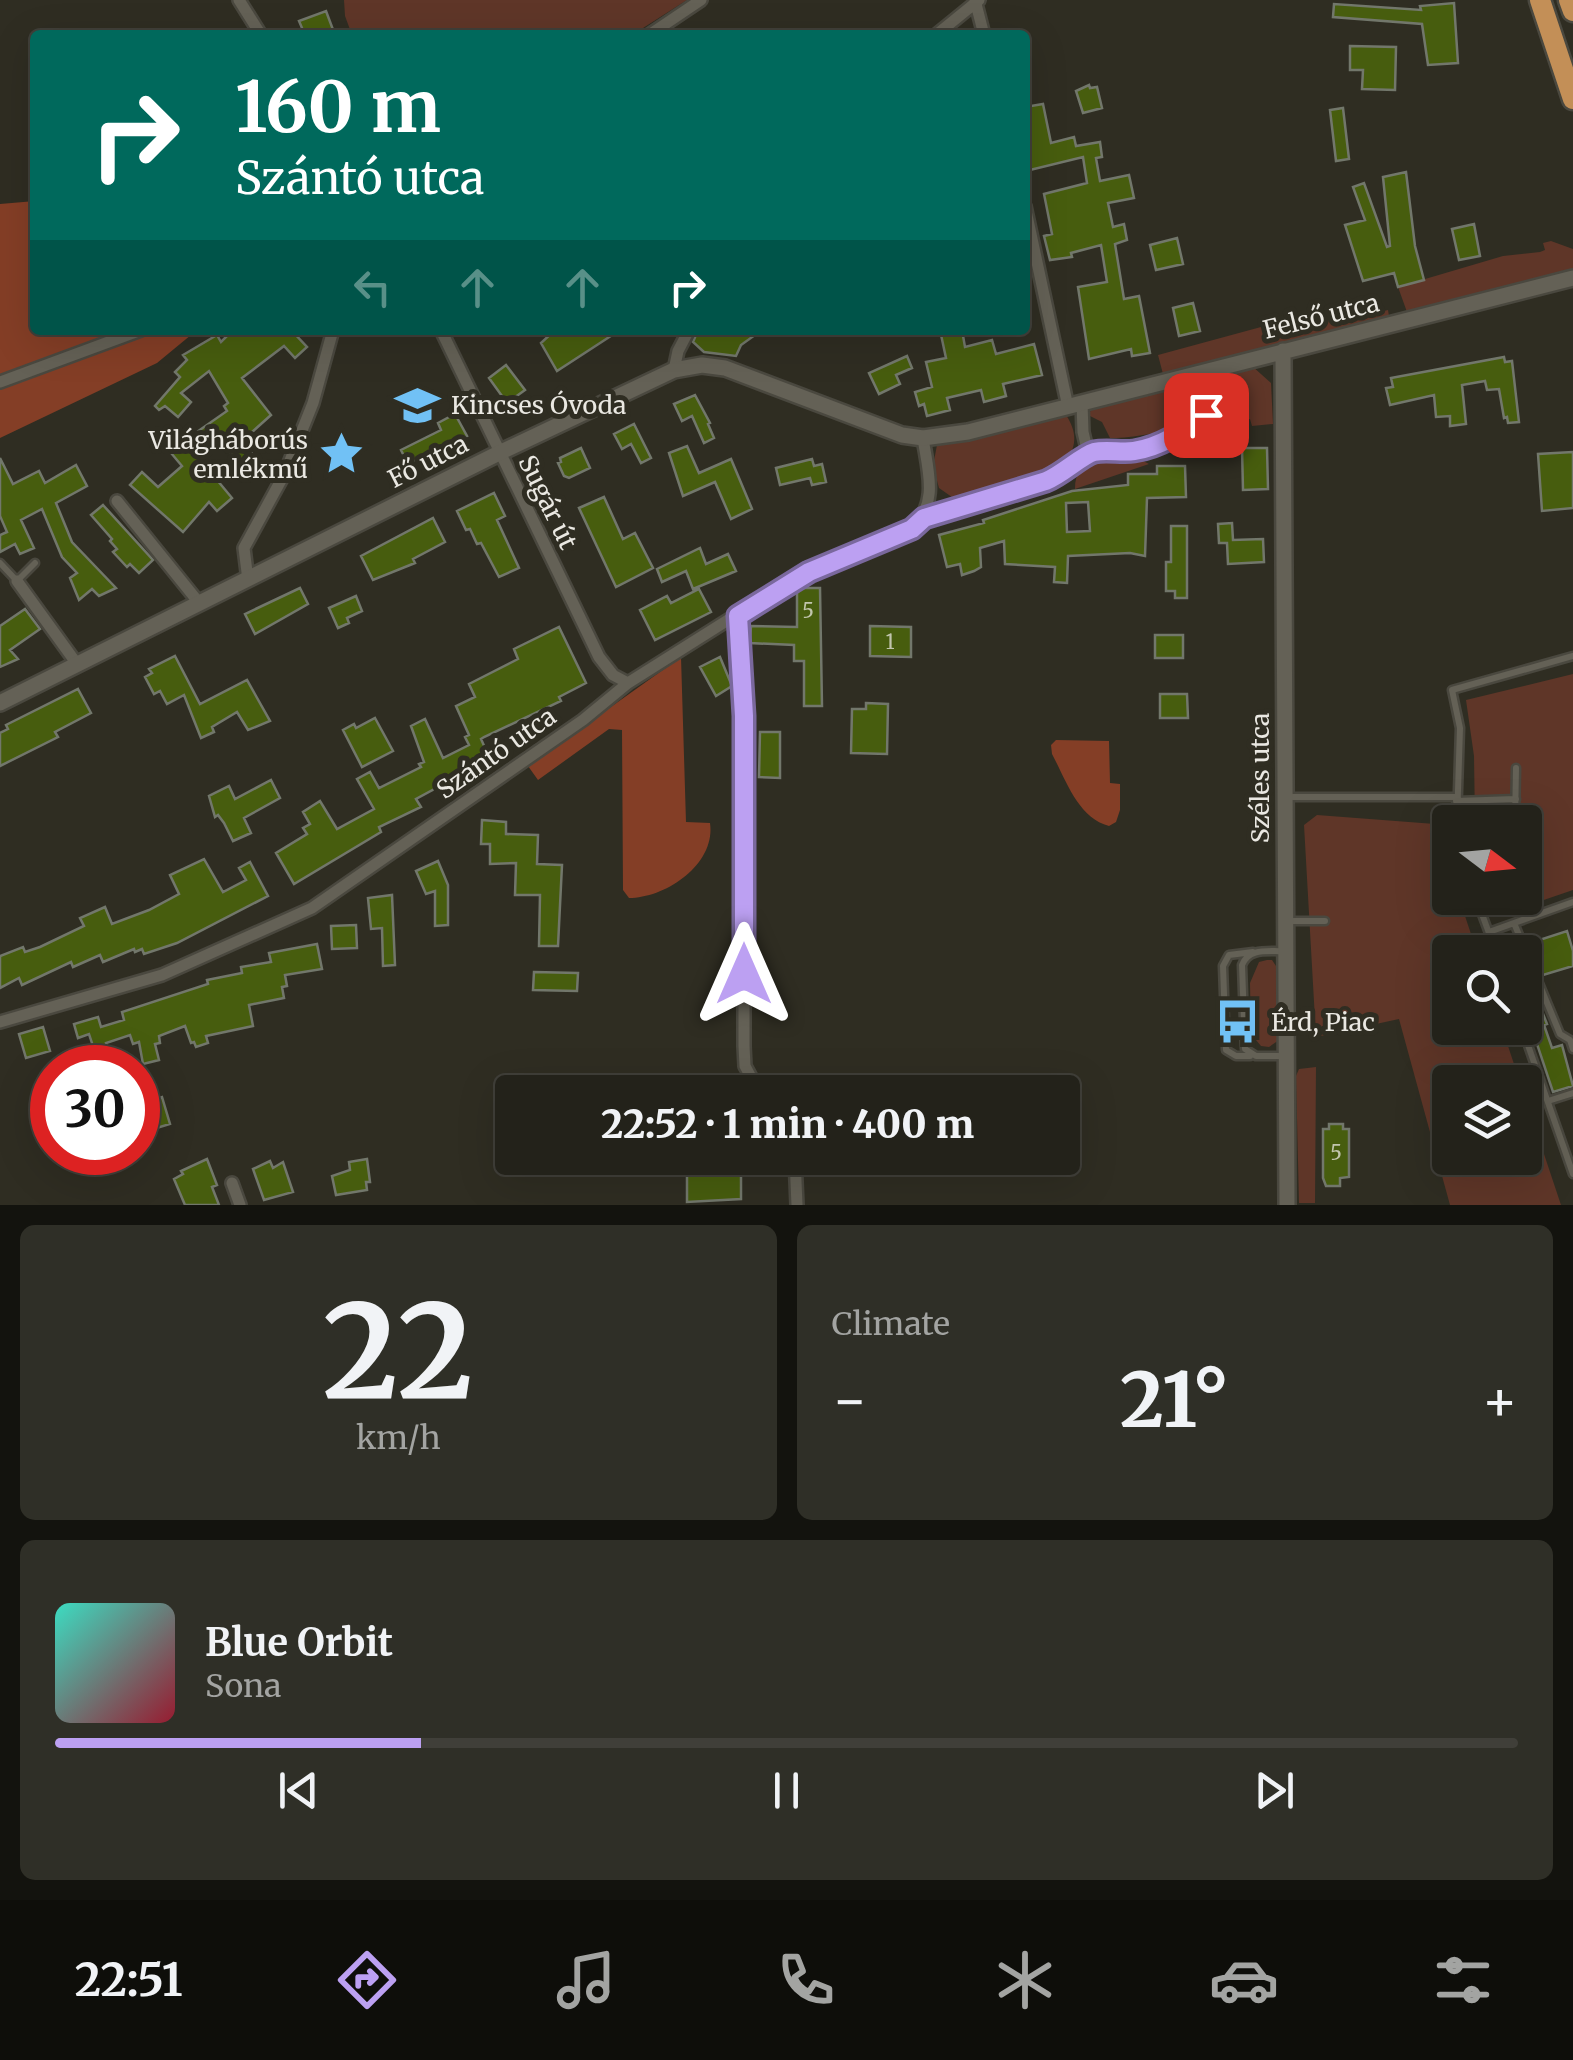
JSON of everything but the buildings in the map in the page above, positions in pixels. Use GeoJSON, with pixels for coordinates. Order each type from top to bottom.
{"type":"FeatureCollection","features":[{"type":"Feature","properties":{"kind":"highway"},"geometry":{"type":"LineString","coordinates":[[1540,0],[1573,99]]}},
{"type":"Feature","properties":{"kind":"highway"},"geometry":{"type":"LineString","coordinates":[[1570,0],[1573,11]]}},
{"type":"Feature","properties":{"kind":"street"},"geometry":{"type":"LineString","coordinates":[[239,0],[258,30]]}},
{"type":"Feature","properties":{"kind":"street"},"geometry":{"type":"LineString","coordinates":[[656,30],[701,0]]}},
{"type":"Feature","properties":{"kind":"street"},"geometry":{"type":"LineString","coordinates":[[942,30],[976,1],[983,30]]}},
{"type":"Feature","properties":{"kind":"street"},"geometry":{"type":"LineString","coordinates":[[1030,226],[1088,453]]}},
{"type":"Feature","properties":{"kind":"street","name":"Felső utca"},"geometry":{"type":"LineString","coordinates":[[1075,405],[1573,278]]}},
{"type":"Feature","properties":{"kind":"street"},"geometry":{"type":"LineString","coordinates":[[0,382],[128,335]]}},
{"type":"Feature","properties":{"kind":"street"},"geometry":{"type":"LineString","coordinates":[[248,580],[244,548],[285,473],[312,403],[332,335]]}},
{"type":"Feature","properties":{"kind":"street","name":"Sugár út"},"geometry":{"type":"LineString","coordinates":[[443,335],[599,657],[613,674],[628,683]]}},
{"type":"Feature","properties":{"kind":"street"},"geometry":{"type":"LineString","coordinates":[[674,370],[686,335]]}},
{"type":"Feature","properties":{"kind":"street","name":"Széles utca"},"geometry":{"type":"LineString","coordinates":[[1283,351],[1287,1205]]}},
{"type":"Feature","properties":{"kind":"street","name":"Fő utca"},"geometry":{"type":"LineString","coordinates":[[0,704],[499,453],[674,370],[702,365],[725,368],[882,428],[923,438],[968,432],[1075,405]]}},
{"type":"Feature","properties":{"kind":"street"},"geometry":{"type":"LineString","coordinates":[[924,518],[1064,474],[1088,453],[1135,451],[1158,444],[1183,432],[1229,396]]}},
{"type":"Feature","properties":{"kind":"street"},"geometry":{"type":"LineString","coordinates":[[923,438],[931,495],[924,518]]}},
{"type":"Feature","properties":{"kind":"street"},"geometry":{"type":"LineString","coordinates":[[117,501],[200,604]]}},
{"type":"Feature","properties":{"kind":"street","name":"Szántó utca"},"geometry":{"type":"LineString","coordinates":[[0,1022],[162,974],[312,908],[583,720],[628,683],[782,586],[912,529],[924,518]]}},
{"type":"Feature","properties":{"kind":"street"},"geometry":{"type":"LineString","coordinates":[[16,582],[77,664]]}},
{"type":"Feature","properties":{"kind":"street"},"geometry":{"type":"LineString","coordinates":[[738,616],[744,716],[744,1046],[745,1066],[750,1075]]}},
{"type":"Feature","properties":{"kind":"street"},"geometry":{"type":"LineString","coordinates":[[796,1175],[797,1205]]}},
{"type":"Feature","properties":{"kind":"street"},"geometry":{"type":"LineString","coordinates":[[232,1184],[240,1205]]}},
{"type":"Feature","properties":{"kind":"lane"},"geometry":{"type":"LineString","coordinates":[[0,564],[16,582],[35,563]]}},
{"type":"Feature","properties":{"kind":"lane"},"geometry":{"type":"LineString","coordinates":[[1456,805],[1460,728],[1452,690],[1573,656]]}},
{"type":"Feature","properties":{"kind":"lane"},"geometry":{"type":"LineString","coordinates":[[1516,768],[1516,805]]}},
{"type":"Feature","properties":{"kind":"lane"},"geometry":{"type":"LineString","coordinates":[[1285,797],[1516,799]]}},
{"type":"Feature","properties":{"kind":"lane"},"geometry":{"type":"LineString","coordinates":[[1488,932],[1573,902]]}},
{"type":"Feature","properties":{"kind":"lane"},"geometry":{"type":"LineString","coordinates":[[1482,915],[1489,935]]}},
{"type":"Feature","properties":{"kind":"lane"},"geometry":{"type":"LineString","coordinates":[[1286,921],[1325,921]]}},
{"type":"Feature","properties":{"kind":"lane"},"geometry":{"type":"LineString","coordinates":[[1514,924],[1560,1034],[1570,1040],[1573,1049]]}},
{"type":"Feature","properties":{"kind":"lane"},"geometry":{"type":"LineString","coordinates":[[1286,1056],[1236,1056],[1226,1050],[1222,966],[1235,952],[1287,951]]}},
{"type":"Feature","properties":{"kind":"lane"},"geometry":{"type":"LineString","coordinates":[[1254,952],[1242,966],[1244,1043],[1245,1049],[1256,1056]]}},
{"type":"Feature","properties":{"kind":"lane"},"geometry":{"type":"LineString","coordinates":[[1528,1045],[1573,1174]]}},
{"type":"Feature","properties":{"kind":"lane"},"geometry":{"type":"LineString","coordinates":[[1548,1101],[1573,1093]]}},
{"type":"Feature","properties":{"kind":"shaded area"},"geometry":{"type":"Polygon","coordinates":[[[344,0],[687,0],[640,30],[350,30],[344,0]]]}},
{"type":"Feature","properties":{"kind":"shaded area"},"geometry":{"type":"Polygon","coordinates":[[[30,201],[30,335],[191,335],[157,363],[0,438],[0,204],[30,201]]]}},
{"type":"Feature","properties":{"kind":"shaded area"},"geometry":{"type":"Polygon","coordinates":[[[1551,241],[1573,249],[1573,271],[1407,312],[1398,287],[1503,256],[1540,252],[1545,250],[1543,243],[1551,241]]]}},
{"type":"Feature","properties":{"kind":"shaded area"},"geometry":{"type":"Polygon","coordinates":[[[1367,298],[1371,314],[1388,310],[1389,316],[1163,374],[1158,355],[1367,298]]]}},
{"type":"Feature","properties":{"kind":"shaded area"},"geometry":{"type":"Polygon","coordinates":[[[1252,366],[1271,383],[1273,424],[1252,426],[1250,419],[1200,430],[1220,408],[1241,399],[1239,387],[1180,426],[1145,435],[1110,438],[1102,422],[1088,415],[1095,404],[1252,366]]]}},
{"type":"Feature","properties":{"kind":"shaded area"},"geometry":{"type":"Polygon","coordinates":[[[1066,415],[1074,444],[1068,458],[1056,470],[959,502],[939,488],[933,466],[937,445],[1066,415]]]}},
{"type":"Feature","properties":{"kind":"shaded area"},"geometry":{"type":"Polygon","coordinates":[[[1132,455],[1149,464],[1075,489],[1076,478],[1086,464],[1132,455]]]}},
{"type":"Feature","properties":{"kind":"shaded area"},"geometry":{"type":"Polygon","coordinates":[[[681,657],[686,822],[710,823],[710,838],[697,865],[686,876],[658,892],[629,898],[623,890],[622,730],[609,729],[538,780],[528,766],[681,657]]]}},
{"type":"Feature","properties":{"kind":"shaded area"},"geometry":{"type":"Polygon","coordinates":[[[1573,674],[1573,890],[1542,901],[1542,805],[1475,805],[1474,756],[1466,700],[1573,674]]]}},
{"type":"Feature","properties":{"kind":"shaded area"},"geometry":{"type":"Polygon","coordinates":[[[1056,740],[1109,741],[1110,783],[1120,784],[1116,822],[1109,826],[1098,822],[1081,807],[1052,754],[1051,745],[1056,740]]]}},
{"type":"Feature","properties":{"kind":"shaded area"},"geometry":{"type":"Polygon","coordinates":[[[1317,815],[1432,824],[1432,915],[1465,915],[1471,935],[1432,935],[1432,1045],[1508,1045],[1514,1065],[1432,1065],[1432,1139],[1399,1019],[1316,1037],[1304,825],[1317,815]]]}},
{"type":"Feature","properties":{"kind":"shaded area"},"geometry":{"type":"Polygon","coordinates":[[[1272,960],[1278,969],[1279,1040],[1269,1047],[1261,1046],[1251,1034],[1250,983],[1259,962],[1272,960]]]}},
{"type":"Feature","properties":{"kind":"shaded area"},"geometry":{"type":"Polygon","coordinates":[[[1316,1067],[1315,1203],[1299,1203],[1296,1076],[1299,1069],[1316,1067]]]}},
{"type":"Feature","properties":{"kind":"shaded area"},"geometry":{"type":"Polygon","coordinates":[[[1542,1148],[1561,1205],[1450,1205],[1442,1175],[1542,1175],[1542,1148]]]}},
{"type":"Feature","properties":{"kind":"place","name":"Kincses Óvoda"},"geometry":{"type":"Point","coordinates":[418,405]}},
{"type":"Feature","properties":{"kind":"place","name":"Világháborús emlékmű"},"geometry":{"type":"Point","coordinates":[341,454]}},
{"type":"Feature","properties":{"kind":"place","name":"Érd, Piac"},"geometry":{"type":"Point","coordinates":[1238,1022]}},
{"type":"Feature","properties":{"kind":"route"},"geometry":{"type":"LineString","coordinates":[[744,974],[744,716],[738,616],[782,586],[912,529],[924,518],[1064,474],[1088,453],[1135,451],[1158,444],[1206,415]]}}]}
